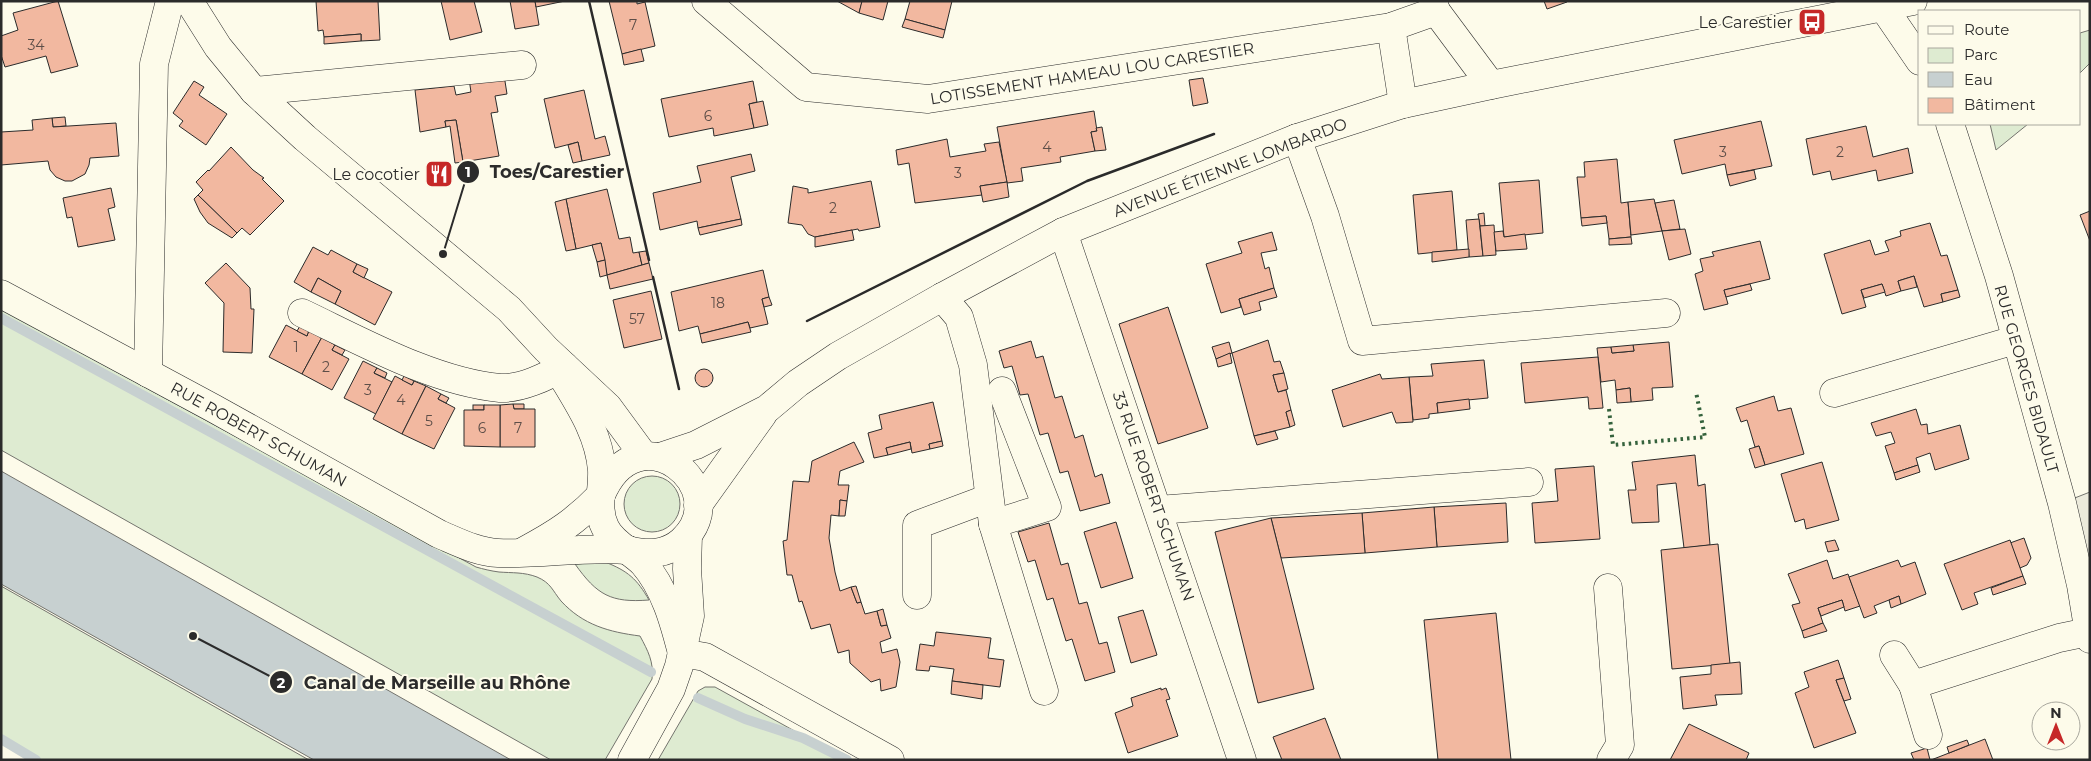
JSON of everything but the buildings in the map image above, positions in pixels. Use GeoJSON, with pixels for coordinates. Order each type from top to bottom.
{"type":"FeatureCollection","features":[{"type":"Feature","properties":{"kind":"street"},"geometry":{"type":"LineString","coordinates":[[148,373],[154,64],[170,1]]}},
{"type":"Feature","properties":{"kind":"street"},"geometry":{"type":"LineString","coordinates":[[189,1],[218,47],[254,92],[305,138],[509,309],[556,362],[608,407],[652,457]]}},
{"type":"Feature","properties":{"kind":"street","name":"LOTISSEMENT HAMEAU LOU CARESTIER"},"geometry":{"type":"LineString","coordinates":[[706,1],[806,87],[928,99],[1390,27],[1434,6]]}},
{"type":"Feature","properties":{"kind":"street","name":"AVENUE ÉTIENNE LOMBARDO"},"geometry":{"type":"LineString","coordinates":[[652,457],[696,445],[767,409],[798,383],[838,356],[942,296],[1063,232],[1297,138],[1403,104],[1881,5],[1912,1]]}},
{"type":"Feature","properties":{"kind":"street"},"geometry":{"type":"LineString","coordinates":[[1881,5],[1918,58]]}},
{"type":"Feature","properties":{"kind":"street"},"geometry":{"type":"LineString","coordinates":[[1434,6],[1491,85]]}},
{"type":"Feature","properties":{"kind":"street"},"geometry":{"type":"LineString","coordinates":[[1390,27],[1403,104]]}},
{"type":"Feature","properties":{"kind":"street"},"geometry":{"type":"LineString","coordinates":[[254,92],[522,65]]}},
{"type":"Feature","properties":{"kind":"street","name":"RUE GEORGES BIDAULT"},"geometry":{"type":"LineString","coordinates":[[1950,125],[1999,276],[2015,340],[2062,503],[2087,602],[2089,635]]}},
{"type":"Feature","properties":{"kind":"street"},"geometry":{"type":"LineString","coordinates":[[1297,138],[1325,216],[1362,341],[1666,313]]}},
{"type":"Feature","properties":{"kind":"street","name":"33 RUE ROBERT SCHUMAN"},"geometry":{"type":"LineString","coordinates":[[1063,232],[1242,760]]}},
{"type":"Feature","properties":{"kind":"street","name":"RUE ROBERT SCHUMAN"},"geometry":{"type":"LineString","coordinates":[[1,294],[439,534],[468,546],[496,553],[611,548],[628,550]]}},
{"type":"Feature","properties":{"kind":"street"},"geometry":{"type":"LineString","coordinates":[[942,296],[960,317],[973,365],[991,511],[1044,691]]}},
{"type":"Feature","properties":{"kind":"street"},"geometry":{"type":"LineString","coordinates":[[302,313],[401,360],[455,378],[501,388],[521,385],[556,362]]}},
{"type":"Feature","properties":{"kind":"street"},"geometry":{"type":"LineString","coordinates":[[1834,393],[2015,340]]}},
{"type":"Feature","properties":{"kind":"street"},"geometry":{"type":"LineString","coordinates":[[556,362],[588,419],[599,451],[602,470],[600,511],[605,527],[615,540],[644,564],[663,596],[675,624],[682,653]]}},
{"type":"Feature","properties":{"kind":"street"},"geometry":{"type":"LineString","coordinates":[[917,595],[917,525],[991,511],[1047,507],[1002,392]]}},
{"type":"Feature","properties":{"kind":"street","name":"AVENUE ÉTIENNE LOMBARDO"},"geometry":{"type":"LineString","coordinates":[[698,505],[767,409]]}},
{"type":"Feature","properties":{"kind":"street"},"geometry":{"type":"LineString","coordinates":[[601,495],[608,479],[617,468],[629,460],[652,457],[675,464],[688,474],[696,488],[698,505],[696,521],[688,535],[676,546],[661,553],[644,554],[628,550]]}},
{"type":"Feature","properties":{"kind":"street"},"geometry":{"type":"LineString","coordinates":[[1158,510],[1529,482]]}},
{"type":"Feature","properties":{"kind":"street","name":"RUE ROBERT SCHUMAN"},"geometry":{"type":"LineString","coordinates":[[523,552],[580,517],[601,495]]}},
{"type":"Feature","properties":{"kind":"street"},"geometry":{"type":"LineString","coordinates":[[638,748],[676,677],[682,653],[690,616],[687,569],[688,535]]}},
{"type":"Feature","properties":{"kind":"street"},"geometry":{"type":"LineString","coordinates":[[1608,588],[1620,745],[1611,760]]}},
{"type":"Feature","properties":{"kind":"street"},"geometry":{"type":"LineString","coordinates":[[1913,685],[2059,638],[2089,635]]}},
{"type":"Feature","properties":{"kind":"street"},"geometry":{"type":"LineString","coordinates":[[682,653],[705,656],[890,760]]}},
{"type":"Feature","properties":{"kind":"street"},"geometry":{"type":"LineString","coordinates":[[1894,655],[1913,685],[1928,735]]}},
{"type":"Feature","properties":{"kind":"green space"},"geometry":{"type":"Polygon","coordinates":[[[2090,30],[2090,63],[2081,72],[2081,33],[2090,30]]]}},
{"type":"Feature","properties":{"kind":"green space"},"geometry":{"type":"Polygon","coordinates":[[[1990,125],[2027,125],[1996,150],[1990,125]]]}},
{"type":"Feature","properties":{"kind":"green space"},"geometry":{"type":"Polygon","coordinates":[[[1,309],[476,567],[496,572],[523,573],[542,579],[569,609],[587,622],[618,632],[640,636],[651,662],[652,679],[605,760],[551,760],[1,450],[1,309]]]}},
{"type":"Feature","properties":{"kind":"green space"},"geometry":{"type":"Polygon","coordinates":[[[647,476],[657,476],[672,484],[678,493],[680,504],[678,515],[672,524],[657,532],[647,532],[636,527],[629,520],[624,509],[624,499],[629,488],[636,481],[647,476]]]}},
{"type":"Feature","properties":{"kind":"green space"},"geometry":{"type":"Polygon","coordinates":[[[605,562],[631,576],[649,600],[624,600],[606,595],[590,583],[575,564],[605,562]]]}},
{"type":"Feature","properties":{"kind":"green space"},"geometry":{"type":"Polygon","coordinates":[[[1,586],[309,760],[40,760],[1,737],[1,586]]]}},
{"type":"Feature","properties":{"kind":"green space"},"geometry":{"type":"Polygon","coordinates":[[[705,687],[715,687],[847,760],[658,760],[698,691],[705,687]]]}},
{"type":"Feature","properties":{"kind":"shaded area"},"geometry":{"type":"Polygon","coordinates":[[[2090,492],[2090,582],[2062,503],[2090,492]]]}},
{"type":"Feature","properties":{"kind":"water"},"geometry":{"type":"Polygon","coordinates":[[[1,471],[511,760],[314,760],[1,584],[1,471]]]}},
{"type":"Feature","properties":{"kind":"waterway"},"geometry":{"type":"LineString","coordinates":[[1,318],[651,672]]}},
{"type":"Feature","properties":{"kind":"waterway"},"geometry":{"type":"LineString","coordinates":[[698,698],[745,719],[803,738],[847,760]]}},
{"type":"Feature","properties":{"kind":"waterway"},"geometry":{"type":"LineString","coordinates":[[1,739],[36,760]]}},
{"type":"Feature","properties":{"kind":"hedge"},"geometry":{"type":"LineString","coordinates":[[1609,409],[1613,445],[1705,437],[1696,392]]}},
{"type":"Feature","properties":{"kind":"wall"},"geometry":{"type":"LineString","coordinates":[[589,1],[649,260]]}},
{"type":"Feature","properties":{"kind":"wall"},"geometry":{"type":"LineString","coordinates":[[807,321],[1087,181],[1214,134]]}},
{"type":"Feature","properties":{"kind":"wall"},"geometry":{"type":"LineString","coordinates":[[653,277],[679,389]]}},
{"type":"Feature","properties":{"kind":"place","name":"Le Carestier"},"geometry":{"type":"Point","coordinates":[1812,22]}},
{"type":"Feature","properties":{"kind":"place","name":"Le cocotier"},"geometry":{"type":"Point","coordinates":[439,174]}},
{"type":"Feature","properties":{"kind":"place","name":"Toes/Carestier"},"geometry":{"type":"Point","coordinates":[443,254]}},
{"type":"Feature","properties":{"kind":"place","name":"Canal de Marseille au Rhône"},"geometry":{"type":"Point","coordinates":[193,636]}}]}
